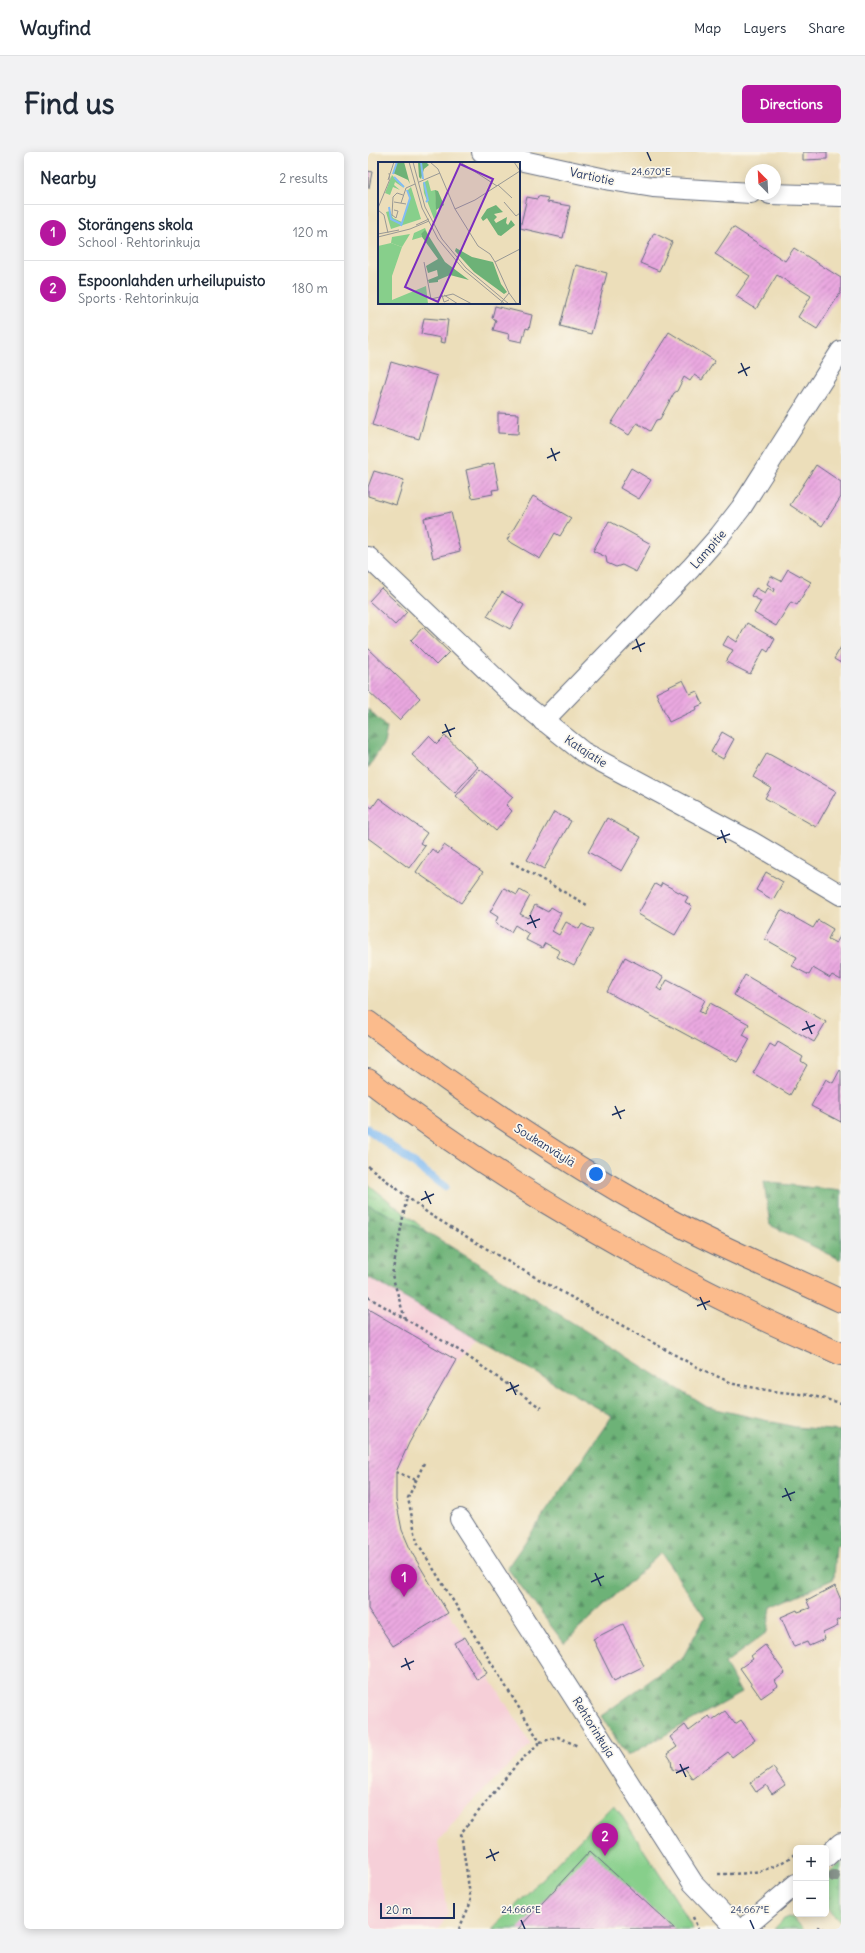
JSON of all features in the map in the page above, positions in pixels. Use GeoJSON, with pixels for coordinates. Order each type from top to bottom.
{"type":"FeatureCollection","features":[{"type":"Feature","properties":{"kind":"main road","name":"Soukanväylä"},"geometry":{"type":"LineString","coordinates":[[368,1022],[432,1070],[546,1147],[656,1213],[751,1260],[841,1301]]}},
{"type":"Feature","properties":{"kind":"main road"},"geometry":{"type":"LineString","coordinates":[[368,1080],[398,1103],[504,1174],[628,1250],[742,1309],[841,1354]]}},
{"type":"Feature","properties":{"kind":"street","name":"Vartiotie"},"geometry":{"type":"LineString","coordinates":[[482,152],[519,155],[610,180],[653,187],[745,193]]}},
{"type":"Feature","properties":{"kind":"street"},"geometry":{"type":"LineString","coordinates":[[781,194],[841,196]]}},
{"type":"Feature","properties":{"kind":"street","name":"Lampitie"},"geometry":{"type":"LineString","coordinates":[[543,721],[692,568],[720,535],[741,508],[841,351]]}},
{"type":"Feature","properties":{"kind":"street","name":"Katajatie"},"geometry":{"type":"LineString","coordinates":[[368,557],[517,699],[583,752],[752,842],[841,895]]}},
{"type":"Feature","properties":{"kind":"street","name":"Rehtorinkuja"},"geometry":{"type":"LineString","coordinates":[[460,1519],[693,1883],[737,1929]]}},
{"type":"Feature","properties":{"kind":"street"},"geometry":{"type":"LineString","coordinates":[[829,1854],[841,1843]]}},
{"type":"Feature","properties":{"kind":"street"},"geometry":{"type":"LineString","coordinates":[[743,1929],[793,1887]]}},
{"type":"Feature","properties":{"kind":"path"},"geometry":{"type":"LineString","coordinates":[[511,862],[587,905]]}},
{"type":"Feature","properties":{"kind":"path"},"geometry":{"type":"LineString","coordinates":[[368,1166],[429,1214],[517,1267],[695,1366],[734,1384],[772,1391],[809,1395],[841,1402]]}},
{"type":"Feature","properties":{"kind":"path"},"geometry":{"type":"LineString","coordinates":[[405,1319],[392,1275],[407,1196]]}},
{"type":"Feature","properties":{"kind":"path"},"geometry":{"type":"LineString","coordinates":[[368,1297],[460,1351],[541,1408]]}},
{"type":"Feature","properties":{"kind":"path"},"geometry":{"type":"LineString","coordinates":[[424,1462],[408,1498],[417,1542],[540,1742]]}},
{"type":"Feature","properties":{"kind":"path"},"geometry":{"type":"LineString","coordinates":[[396,1472],[416,1480]]}},
{"type":"Feature","properties":{"kind":"path"},"geometry":{"type":"LineString","coordinates":[[459,1929],[471,1902],[462,1833],[517,1764],[540,1742],[558,1737],[579,1747],[583,1751]]}},
{"type":"Feature","properties":{"kind":"path"},"geometry":{"type":"LineString","coordinates":[[693,1883],[709,1875],[744,1874],[769,1869],[793,1854]]}},
{"type":"Feature","properties":{"kind":"path"},"geometry":{"type":"LineString","coordinates":[[690,1911],[698,1929]]}},
{"type":"Feature","properties":{"kind":"path"},"geometry":{"type":"LineString","coordinates":[[817,1927],[824,1929]]}},
{"type":"Feature","properties":{"kind":"shaded area"},"geometry":{"type":"Polygon","coordinates":[[[368,1277],[479,1340],[456,1360],[409,1443],[396,1472],[396,1500],[402,1530],[412,1553],[531,1744],[474,1800],[438,1841],[448,1914],[439,1929],[368,1929],[368,1277]]]}},
{"type":"Feature","properties":{"kind":"green space"},"geometry":{"type":"Polygon","coordinates":[[[368,709],[387,728],[384,743],[368,768],[368,709]]]}},
{"type":"Feature","properties":{"kind":"green space"},"geometry":{"type":"Polygon","coordinates":[[[764,1182],[841,1191],[841,1260],[770,1225],[764,1182]]]}},
{"type":"Feature","properties":{"kind":"green space"},"geometry":{"type":"Polygon","coordinates":[[[368,1184],[429,1233],[368,1205],[368,1184]]]}},
{"type":"Feature","properties":{"kind":"green space"},"geometry":{"type":"Polygon","coordinates":[[[368,1205],[429,1233],[707,1407],[795,1427],[841,1431],[841,1544],[836,1546],[834,1579],[771,1607],[767,1632],[725,1663],[741,1693],[627,1756],[601,1716],[683,1657],[705,1617],[661,1553],[564,1643],[507,1568],[612,1416],[368,1277],[368,1205]]]}},
{"type":"Feature","properties":{"kind":"green space"},"geometry":{"type":"Polygon","coordinates":[[[614,1804],[682,1909],[693,1929],[493,1929],[614,1804]]]}},
{"type":"Feature","properties":{"kind":"green space"},"geometry":{"type":"Polygon","coordinates":[[[841,1862],[841,1922],[829,1910],[829,1874],[841,1862]]]}},
{"type":"Feature","properties":{"kind":"green space"},"geometry":{"type":"Polygon","coordinates":[[[788,1917],[793,1918],[804,1929],[774,1929],[788,1917]]]}},
{"type":"Feature","properties":{"kind":"building"},"geometry":{"type":"Polygon","coordinates":[[[803,152],[827,152],[827,159],[803,160],[803,152]]]}},
{"type":"Feature","properties":{"kind":"building"},"geometry":{"type":"Polygon","coordinates":[[[368,171],[372,172],[369,188],[368,188],[368,171]]]}},
{"type":"Feature","properties":{"kind":"building"},"geometry":{"type":"Polygon","coordinates":[[[538,196],[548,198],[547,202],[570,206],[563,238],[520,228],[527,197],[537,199],[538,196]]]}},
{"type":"Feature","properties":{"kind":"building"},"geometry":{"type":"Polygon","coordinates":[[[733,227],[785,261],[794,248],[841,278],[841,292],[817,329],[798,317],[811,296],[777,275],[756,309],[736,296],[750,276],[715,254],[733,227]]]}},
{"type":"Feature","properties":{"kind":"building"},"geometry":{"type":"Polygon","coordinates":[[[654,233],[672,242],[659,271],[640,263],[654,233]]]}},
{"type":"Feature","properties":{"kind":"building"},"geometry":{"type":"Polygon","coordinates":[[[576,265],[607,273],[591,334],[560,326],[576,265]]]}},
{"type":"Feature","properties":{"kind":"building"},"geometry":{"type":"Polygon","coordinates":[[[495,306],[532,315],[529,329],[526,328],[522,342],[508,339],[509,334],[493,330],[496,320],[492,318],[495,306]]]}},
{"type":"Feature","properties":{"kind":"building"},"geometry":{"type":"Polygon","coordinates":[[[424,318],[448,320],[445,343],[440,342],[441,338],[421,334],[424,318]]]}},
{"type":"Feature","properties":{"kind":"building"},"geometry":{"type":"Polygon","coordinates":[[[669,332],[715,361],[702,380],[694,375],[690,381],[684,377],[660,419],[656,420],[650,431],[637,423],[629,435],[611,424],[669,332]]]}},
{"type":"Feature","properties":{"kind":"building"},"geometry":{"type":"Polygon","coordinates":[[[391,362],[437,376],[419,439],[372,425],[391,362]]]}},
{"type":"Feature","properties":{"kind":"building"},"geometry":{"type":"Polygon","coordinates":[[[498,413],[519,414],[518,434],[498,433],[498,413]]]}},
{"type":"Feature","properties":{"kind":"building"},"geometry":{"type":"Polygon","coordinates":[[[494,463],[499,489],[492,490],[493,494],[472,498],[466,470],[494,463]]]}},
{"type":"Feature","properties":{"kind":"building"},"geometry":{"type":"Polygon","coordinates":[[[816,465],[841,482],[841,497],[822,526],[790,505],[816,465]]]}},
{"type":"Feature","properties":{"kind":"building"},"geometry":{"type":"Polygon","coordinates":[[[631,468],[651,480],[639,499],[620,488],[631,468]]]}},
{"type":"Feature","properties":{"kind":"building"},"geometry":{"type":"Polygon","coordinates":[[[374,471],[404,480],[396,505],[368,496],[368,487],[374,471]]]}},
{"type":"Feature","properties":{"kind":"building"},"geometry":{"type":"Polygon","coordinates":[[[533,496],[571,518],[560,536],[555,533],[540,559],[507,540],[533,496]]]}},
{"type":"Feature","properties":{"kind":"building"},"geometry":{"type":"Polygon","coordinates":[[[451,512],[460,551],[433,558],[424,518],[451,512]]]}},
{"type":"Feature","properties":{"kind":"building"},"geometry":{"type":"Polygon","coordinates":[[[609,521],[651,544],[636,572],[622,565],[616,567],[607,563],[606,557],[593,551],[609,521]]]}},
{"type":"Feature","properties":{"kind":"building"},"geometry":{"type":"Polygon","coordinates":[[[788,569],[811,582],[797,605],[791,602],[776,626],[754,613],[761,601],[751,596],[756,588],[765,593],[768,588],[774,592],[775,589],[767,584],[771,576],[781,581],[788,569]]]}},
{"type":"Feature","properties":{"kind":"building"},"geometry":{"type":"Polygon","coordinates":[[[381,588],[407,612],[395,625],[369,601],[381,588]]]}},
{"type":"Feature","properties":{"kind":"building"},"geometry":{"type":"Polygon","coordinates":[[[502,592],[524,605],[510,629],[487,616],[502,592]]]}},
{"type":"Feature","properties":{"kind":"building"},"geometry":{"type":"Polygon","coordinates":[[[747,623],[775,639],[768,652],[764,649],[750,674],[726,662],[733,650],[723,645],[728,636],[737,642],[747,623]]]}},
{"type":"Feature","properties":{"kind":"building"},"geometry":{"type":"Polygon","coordinates":[[[423,627],[449,652],[436,665],[411,640],[423,627]]]}},
{"type":"Feature","properties":{"kind":"building"},"geometry":{"type":"Polygon","coordinates":[[[841,647],[841,663],[834,659],[841,647]]]}},
{"type":"Feature","properties":{"kind":"building"},"geometry":{"type":"Polygon","coordinates":[[[368,648],[420,698],[399,720],[368,691],[368,648]]]}},
{"type":"Feature","properties":{"kind":"building"},"geometry":{"type":"Polygon","coordinates":[[[683,680],[690,694],[697,691],[703,704],[696,707],[697,709],[669,722],[656,693],[683,680]]]}},
{"type":"Feature","properties":{"kind":"building"},"geometry":{"type":"Polygon","coordinates":[[[722,732],[734,739],[723,759],[711,752],[722,732]]]}},
{"type":"Feature","properties":{"kind":"building"},"geometry":{"type":"Polygon","coordinates":[[[429,736],[437,744],[445,736],[478,767],[455,793],[412,755],[429,736]]]}},
{"type":"Feature","properties":{"kind":"building"},"geometry":{"type":"Polygon","coordinates":[[[767,753],[836,791],[816,827],[765,798],[771,788],[753,777],[767,753]]]}},
{"type":"Feature","properties":{"kind":"building"},"geometry":{"type":"Polygon","coordinates":[[[480,769],[513,797],[506,805],[512,811],[496,831],[456,796],[480,769]]]}},
{"type":"Feature","properties":{"kind":"building"},"geometry":{"type":"Polygon","coordinates":[[[379,798],[427,833],[420,843],[425,846],[409,868],[368,838],[368,805],[372,808],[379,798]]]}},
{"type":"Feature","properties":{"kind":"building"},"geometry":{"type":"Polygon","coordinates":[[[554,812],[571,821],[544,869],[527,860],[554,812]]]}},
{"type":"Feature","properties":{"kind":"building"},"geometry":{"type":"Polygon","coordinates":[[[607,818],[641,837],[622,871],[588,852],[607,818]]]}},
{"type":"Feature","properties":{"kind":"building"},"geometry":{"type":"Polygon","coordinates":[[[444,845],[483,872],[461,903],[416,872],[432,849],[438,854],[444,845]]]}},
{"type":"Feature","properties":{"kind":"building"},"geometry":{"type":"Polygon","coordinates":[[[766,872],[783,882],[773,900],[756,890],[766,872]]]}},
{"type":"Feature","properties":{"kind":"building"},"geometry":{"type":"Polygon","coordinates":[[[662,883],[688,897],[685,902],[692,906],[675,935],[638,914],[655,884],[660,887],[662,883]]]}},
{"type":"Feature","properties":{"kind":"building"},"geometry":{"type":"Polygon","coordinates":[[[504,888],[517,895],[520,890],[530,896],[520,914],[528,918],[535,905],[548,912],[551,907],[561,913],[552,931],[559,935],[566,922],[579,929],[582,924],[593,930],[574,966],[557,957],[560,951],[545,943],[542,948],[526,940],[529,934],[515,925],[511,932],[495,923],[498,917],[490,912],[504,888]]]}},
{"type":"Feature","properties":{"kind":"building"},"geometry":{"type":"Polygon","coordinates":[[[781,910],[813,928],[818,920],[833,929],[828,939],[836,943],[841,935],[841,980],[832,975],[830,978],[813,968],[809,975],[792,966],[797,957],[765,939],[781,910]]]}},
{"type":"Feature","properties":{"kind":"building"},"geometry":{"type":"Polygon","coordinates":[[[625,957],[663,977],[657,988],[661,991],[667,980],[705,1000],[699,1011],[704,1014],[710,1003],[749,1024],[743,1035],[750,1039],[737,1062],[607,992],[625,957]]]}},
{"type":"Feature","properties":{"kind":"building"},"geometry":{"type":"Polygon","coordinates":[[[745,975],[826,1022],[814,1042],[734,995],[745,975]]]}},
{"type":"Feature","properties":{"kind":"building"},"geometry":{"type":"Polygon","coordinates":[[[778,1042],[803,1057],[801,1061],[807,1065],[790,1095],[753,1073],[770,1044],[775,1047],[778,1042]]]}},
{"type":"Feature","properties":{"kind":"building"},"geometry":{"type":"Polygon","coordinates":[[[840,1070],[841,1122],[811,1106],[826,1079],[833,1083],[840,1070]]]}},
{"type":"Feature","properties":{"kind":"building"},"geometry":{"type":"Polygon","coordinates":[[[368,1309],[456,1360],[409,1443],[396,1472],[396,1500],[402,1530],[412,1553],[448,1613],[393,1646],[368,1609],[368,1309]]]}},
{"type":"Feature","properties":{"kind":"building"},"geometry":{"type":"Polygon","coordinates":[[[835,1586],[841,1600],[841,1618],[836,1621],[838,1626],[823,1633],[825,1639],[809,1646],[807,1642],[794,1647],[781,1617],[797,1610],[798,1612],[810,1608],[806,1599],[809,1600],[835,1586]]]}},
{"type":"Feature","properties":{"kind":"building"},"geometry":{"type":"Polygon","coordinates":[[[623,1624],[644,1666],[614,1681],[593,1639],[623,1624]]]}},
{"type":"Feature","properties":{"kind":"building"},"geometry":{"type":"Polygon","coordinates":[[[465,1637],[487,1673],[477,1680],[454,1643],[465,1637]]]}},
{"type":"Feature","properties":{"kind":"building"},"geometry":{"type":"Polygon","coordinates":[[[765,1645],[785,1673],[775,1681],[778,1686],[761,1698],[740,1668],[753,1659],[751,1656],[765,1645]]]}},
{"type":"Feature","properties":{"kind":"building"},"geometry":{"type":"Polygon","coordinates":[[[725,1711],[735,1724],[741,1720],[755,1740],[732,1757],[728,1752],[692,1778],[684,1767],[679,1771],[672,1769],[671,1760],[667,1754],[677,1747],[670,1737],[685,1725],[689,1731],[709,1716],[712,1720],[725,1711]]]}},
{"type":"Feature","properties":{"kind":"building"},"geometry":{"type":"Polygon","coordinates":[[[773,1767],[785,1785],[772,1794],[766,1785],[756,1792],[750,1783],[773,1767]]]}},
{"type":"Feature","properties":{"kind":"building"},"geometry":{"type":"Polygon","coordinates":[[[590,1851],[675,1929],[518,1929],[590,1851]]]}},
{"type":"Feature","properties":{"kind":"waterway"},"geometry":{"type":"LineString","coordinates":[[368,1129],[445,1187]]}},
{"type":"Feature","properties":{"kind":"place","name":"Storängens skola"},"geometry":{"type":"Point","coordinates":[404,1597]}},
{"type":"Feature","properties":{"kind":"place","name":"Espoonlahden urheilupuisto"},"geometry":{"type":"Point","coordinates":[605,1856]}}]}
